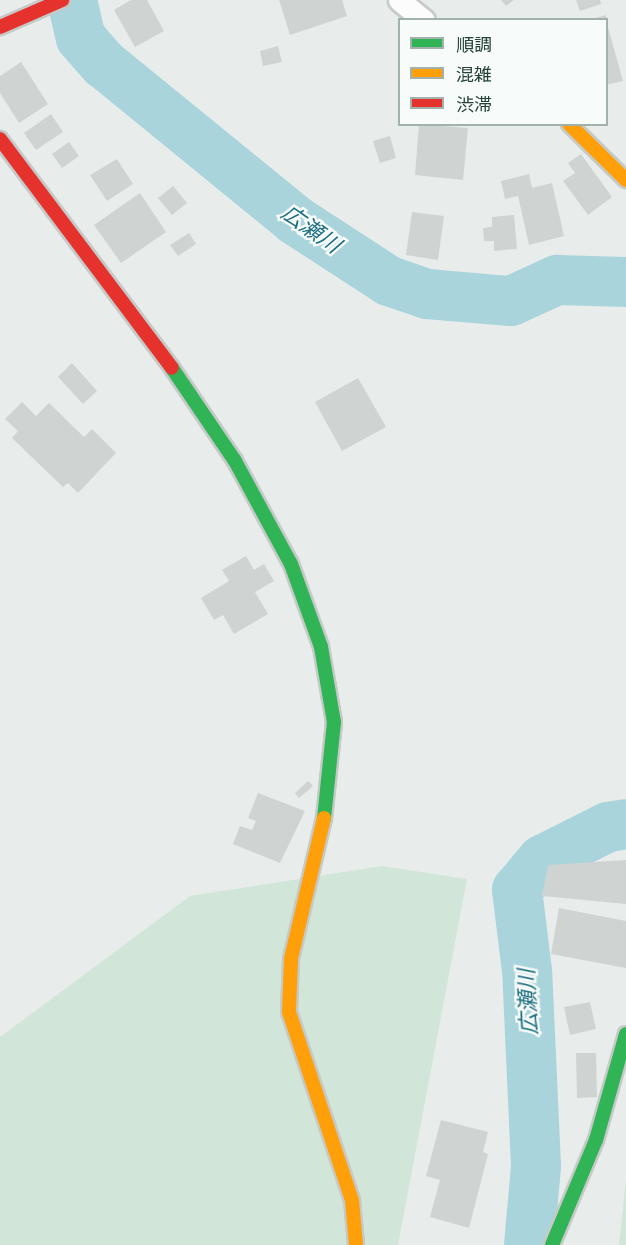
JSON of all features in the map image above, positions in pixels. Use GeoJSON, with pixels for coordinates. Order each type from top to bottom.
{"type":"FeatureCollection","features":[{"type":"Feature","properties":{"kind":"street"},"geometry":{"type":"LineString","coordinates":[[11,15],[62,0]]}},
{"type":"Feature","properties":{"kind":"street"},"geometry":{"type":"LineString","coordinates":[[399,0],[422,18]]}},
{"type":"Feature","properties":{"kind":"street"},"geometry":{"type":"LineString","coordinates":[[571,126],[626,180]]}},
{"type":"Feature","properties":{"kind":"street"},"geometry":{"type":"LineString","coordinates":[[0,139],[193,396],[235,461],[291,564],[321,646],[334,722],[328,802],[291,959],[289,1012],[352,1200],[356,1245]]}},
{"type":"Feature","properties":{"kind":"street"},"geometry":{"type":"LineString","coordinates":[[552,1245],[596,1140],[626,1034]]}},
{"type":"Feature","properties":{"kind":"green space"},"geometry":{"type":"Polygon","coordinates":[[[382,866],[467,879],[398,1245],[0,1245],[0,1037],[190,896],[382,866]]]}},
{"type":"Feature","properties":{"kind":"green space"},"geometry":{"type":"Polygon","coordinates":[[[626,1178],[626,1245],[619,1245],[626,1178]]]}},
{"type":"Feature","properties":{"kind":"building"},"geometry":{"type":"Polygon","coordinates":[[[131,0],[147,0],[164,31],[135,47],[114,10],[131,0]]]}},
{"type":"Feature","properties":{"kind":"building"},"geometry":{"type":"Polygon","coordinates":[[[279,0],[342,0],[347,16],[290,35],[279,0]]]}},
{"type":"Feature","properties":{"kind":"building"},"geometry":{"type":"Polygon","coordinates":[[[501,0],[514,0],[506,6],[501,0]]]}},
{"type":"Feature","properties":{"kind":"building"},"geometry":{"type":"Polygon","coordinates":[[[576,0],[600,0],[601,4],[580,11],[576,0]]]}},
{"type":"Feature","properties":{"kind":"building"},"geometry":{"type":"Polygon","coordinates":[[[608,27],[623,81],[608,85],[608,27]]]}},
{"type":"Feature","properties":{"kind":"building"},"geometry":{"type":"Polygon","coordinates":[[[278,46],[282,62],[263,66],[260,51],[278,46]]]}},
{"type":"Feature","properties":{"kind":"building"},"geometry":{"type":"Polygon","coordinates":[[[21,62],[48,104],[19,123],[0,93],[0,76],[21,62]]]}},
{"type":"Feature","properties":{"kind":"building"},"geometry":{"type":"Polygon","coordinates":[[[51,114],[63,132],[36,150],[24,133],[51,114]]]}},
{"type":"Feature","properties":{"kind":"building"},"geometry":{"type":"Polygon","coordinates":[[[419,126],[468,128],[463,180],[415,175],[419,126]]]}},
{"type":"Feature","properties":{"kind":"building"},"geometry":{"type":"Polygon","coordinates":[[[390,136],[396,158],[380,163],[373,141],[390,136]]]}},
{"type":"Feature","properties":{"kind":"building"},"geometry":{"type":"Polygon","coordinates":[[[69,142],[79,156],[62,168],[52,154],[69,142]]]}},
{"type":"Feature","properties":{"kind":"building"},"geometry":{"type":"Polygon","coordinates":[[[581,154],[612,197],[588,215],[563,181],[575,173],[568,163],[581,154]]]}},
{"type":"Feature","properties":{"kind":"building"},"geometry":{"type":"Polygon","coordinates":[[[117,159],[133,184],[107,201],[90,175],[117,159]]]}},
{"type":"Feature","properties":{"kind":"building"},"geometry":{"type":"Polygon","coordinates":[[[529,174],[532,188],[552,183],[564,236],[529,245],[518,196],[505,199],[501,181],[529,174]]]}},
{"type":"Feature","properties":{"kind":"building"},"geometry":{"type":"Polygon","coordinates":[[[173,186],[187,203],[172,215],[158,198],[173,186]]]}},
{"type":"Feature","properties":{"kind":"building"},"geometry":{"type":"Polygon","coordinates":[[[140,193],[166,232],[121,263],[94,225],[140,193]]]}},
{"type":"Feature","properties":{"kind":"building"},"geometry":{"type":"Polygon","coordinates":[[[412,212],[444,216],[438,260],[406,255],[412,212]]]}},
{"type":"Feature","properties":{"kind":"building"},"geometry":{"type":"Polygon","coordinates":[[[514,215],[517,249],[494,251],[494,241],[484,241],[483,228],[492,227],[492,217],[514,215]]]}},
{"type":"Feature","properties":{"kind":"building"},"geometry":{"type":"Polygon","coordinates":[[[189,233],[196,244],[178,256],[170,245],[189,233]]]}},
{"type":"Feature","properties":{"kind":"building"},"geometry":{"type":"Polygon","coordinates":[[[72,363],[97,391],[83,404],[58,377],[72,363]]]}},
{"type":"Feature","properties":{"kind":"building"},"geometry":{"type":"Polygon","coordinates":[[[358,378],[386,427],[342,451],[315,402],[358,378]]]}},
{"type":"Feature","properties":{"kind":"building"},"geometry":{"type":"Polygon","coordinates":[[[22,402],[36,416],[49,403],[84,437],[92,429],[116,453],[78,493],[68,483],[63,487],[12,438],[18,431],[5,419],[22,402]]]}},
{"type":"Feature","properties":{"kind":"building"},"geometry":{"type":"Polygon","coordinates":[[[246,556],[254,570],[264,564],[274,581],[255,592],[268,614],[234,634],[223,615],[214,620],[201,598],[229,581],[222,570],[246,556]]]}},
{"type":"Feature","properties":{"kind":"building"},"geometry":{"type":"Polygon","coordinates":[[[308,781],[313,786],[299,798],[295,793],[308,781]]]}},
{"type":"Feature","properties":{"kind":"building"},"geometry":{"type":"Polygon","coordinates":[[[258,793],[305,811],[280,863],[233,844],[240,826],[252,830],[256,821],[248,818],[258,793]]]}},
{"type":"Feature","properties":{"kind":"building"},"geometry":{"type":"Polygon","coordinates":[[[626,860],[626,904],[542,896],[548,865],[626,860]]]}},
{"type":"Feature","properties":{"kind":"building"},"geometry":{"type":"Polygon","coordinates":[[[559,908],[626,921],[626,968],[551,954],[559,908]]]}},
{"type":"Feature","properties":{"kind":"building"},"geometry":{"type":"Polygon","coordinates":[[[590,1002],[596,1029],[570,1035],[564,1007],[590,1002]]]}},
{"type":"Feature","properties":{"kind":"building"},"geometry":{"type":"Polygon","coordinates":[[[576,1053],[596,1053],[597,1097],[577,1098],[576,1053]]]}},
{"type":"Feature","properties":{"kind":"building"},"geometry":{"type":"Polygon","coordinates":[[[441,1120],[488,1132],[483,1152],[488,1154],[469,1228],[430,1217],[440,1180],[426,1176],[441,1120]]]}},
{"type":"Feature","properties":{"kind":"waterway","name":"広瀬川"},"geometry":{"type":"LineString","coordinates":[[72,0],[81,38],[104,64],[295,220],[389,281],[427,294],[511,301],[557,280],[626,282]]}},
{"type":"Feature","properties":{"kind":"waterway","name":"広瀬川"},"geometry":{"type":"LineString","coordinates":[[529,1245],[536,1166],[527,971],[517,890],[542,860],[608,827],[626,824]]}},
{"type":"Feature","properties":{"kind":"traffic: fast"},"geometry":{"type":"LineString","coordinates":[[172,368],[235,461],[291,564],[321,647],[334,722],[324,818]]}},
{"type":"Feature","properties":{"kind":"traffic: fast"},"geometry":{"type":"LineString","coordinates":[[552,1245],[596,1140],[626,1034]]}},
{"type":"Feature","properties":{"kind":"traffic: slow"},"geometry":{"type":"LineString","coordinates":[[571,126],[626,180]]}},
{"type":"Feature","properties":{"kind":"traffic: slow"},"geometry":{"type":"LineString","coordinates":[[324,818],[291,959],[289,1012],[352,1200],[356,1245]]}},
{"type":"Feature","properties":{"kind":"traffic: jam"},"geometry":{"type":"LineString","coordinates":[[0,27],[62,0]]}},
{"type":"Feature","properties":{"kind":"traffic: jam"},"geometry":{"type":"LineString","coordinates":[[0,139],[172,368]]}}]}
